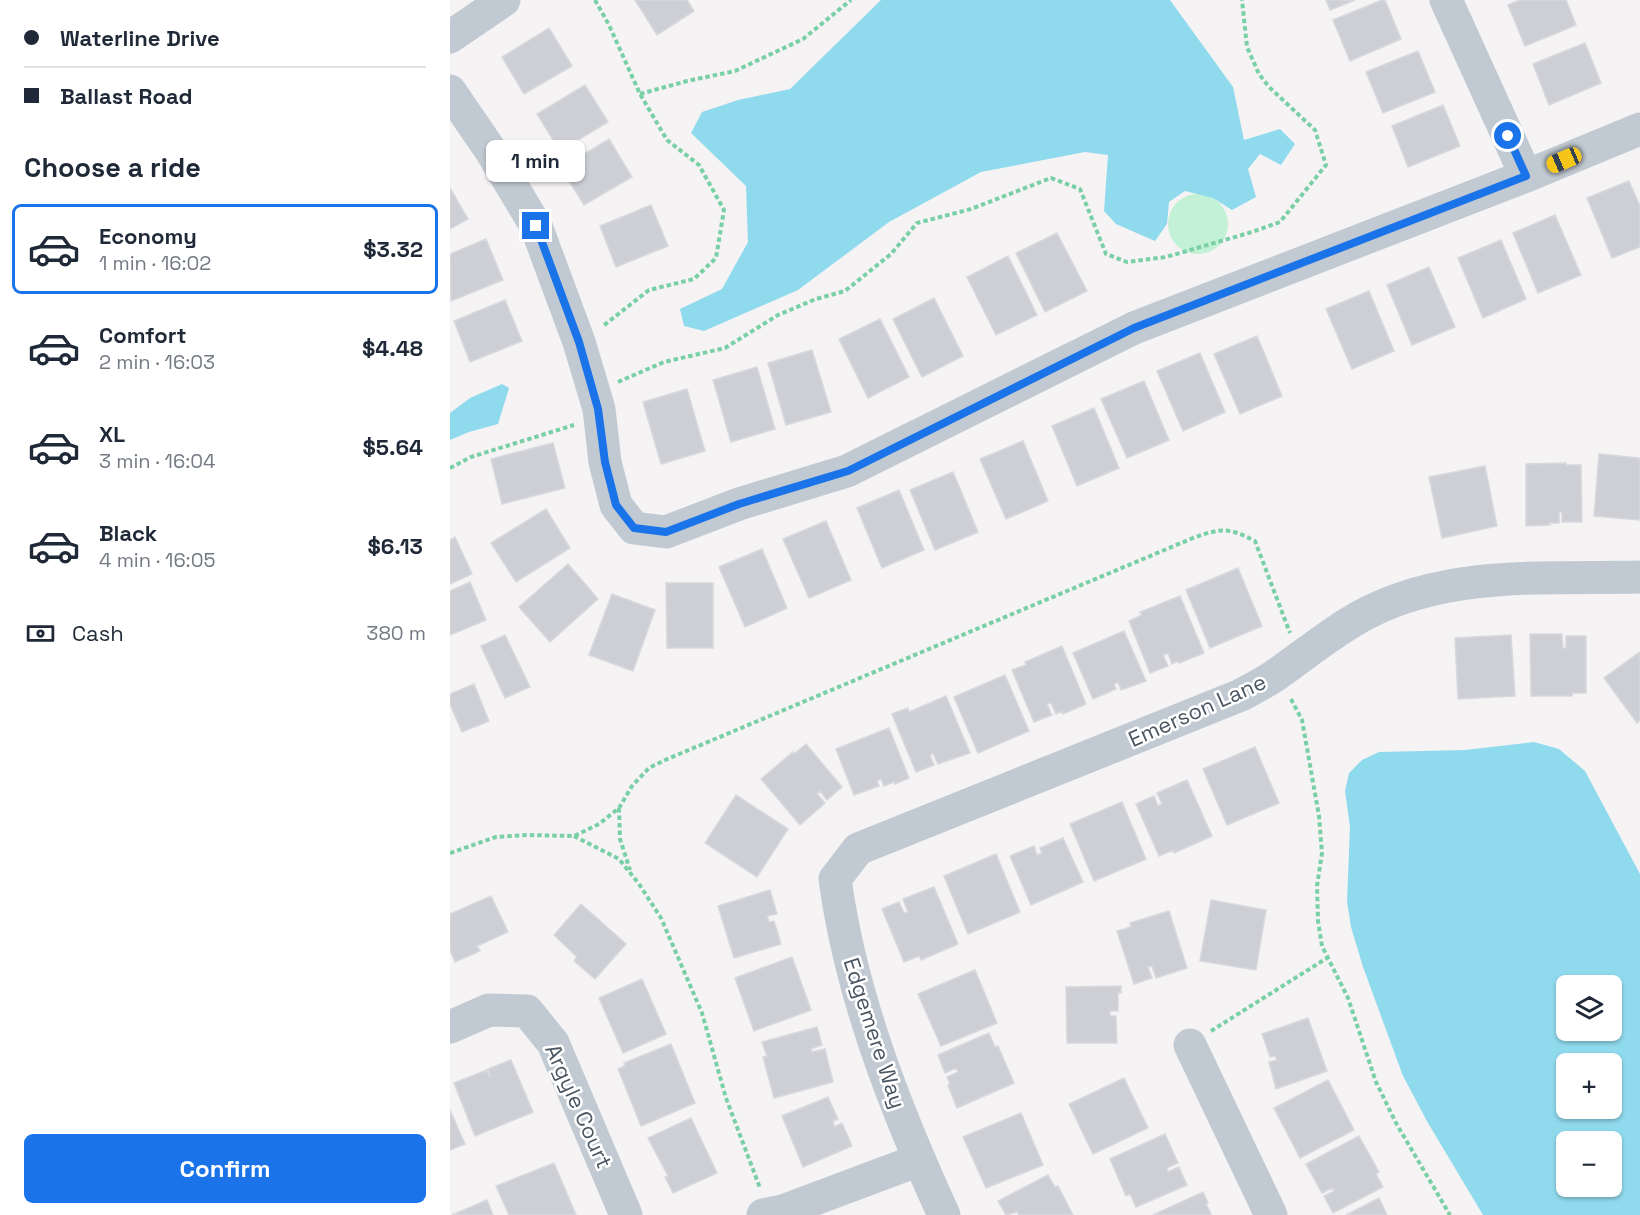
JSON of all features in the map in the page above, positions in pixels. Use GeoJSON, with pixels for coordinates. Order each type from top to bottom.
{"type":"FeatureCollection","features":[{"type":"Feature","properties":{"kind":"street"},"geometry":{"type":"LineString","coordinates":[[450,38],[504,0]]}},
{"type":"Feature","properties":{"kind":"street"},"geometry":{"type":"LineString","coordinates":[[1446,0],[1526,176]]}},
{"type":"Feature","properties":{"kind":"street"},"geometry":{"type":"LineString","coordinates":[[450,91],[536,226],[579,342],[595,398],[605,462],[616,505],[634,528],[666,532],[739,504],[848,471],[1134,328],[1526,176],[1640,129]]}},
{"type":"Feature","properties":{"kind":"street","name":"Emerson Lane"},"geometry":{"type":"LineString","coordinates":[[835,879],[858,849],[1241,695],[1367,613],[1425,590],[1485,579],[1640,578]]}},
{"type":"Feature","properties":{"kind":"street","name":"Edgemere Way"},"geometry":{"type":"LineString","coordinates":[[835,879],[841,923],[879,1060],[944,1215]]}},
{"type":"Feature","properties":{"kind":"street","name":"Argyle Court"},"geometry":{"type":"LineString","coordinates":[[450,1027],[489,1010],[527,1011],[553,1043],[626,1215]]}},
{"type":"Feature","properties":{"kind":"street"},"geometry":{"type":"LineString","coordinates":[[1190,1045],[1272,1215]]}},
{"type":"Feature","properties":{"kind":"street"},"geometry":{"type":"LineString","coordinates":[[767,1214],[783,1211],[919,1160]]}},
{"type":"Feature","properties":{"kind":"path"},"geometry":{"type":"LineString","coordinates":[[595,0],[609,25],[640,94],[667,140],[699,165],[724,210],[716,258],[694,279],[649,290],[600,328]]}},
{"type":"Feature","properties":{"kind":"path"},"geometry":{"type":"LineString","coordinates":[[640,94],[735,70],[803,39],[851,0]]}},
{"type":"Feature","properties":{"kind":"path"},"geometry":{"type":"LineString","coordinates":[[609,386],[664,362],[725,348],[778,315],[816,299],[845,291],[891,254],[917,223],[971,208],[1051,178],[1080,189],[1106,254],[1127,262],[1166,257],[1280,222],[1326,165],[1315,130],[1269,87],[1259,74],[1247,47],[1242,0]]}},
{"type":"Feature","properties":{"kind":"path"},"geometry":{"type":"LineString","coordinates":[[450,468],[471,457],[581,423]]}},
{"type":"Feature","properties":{"kind":"path"},"geometry":{"type":"LineString","coordinates":[[574,836],[599,824],[619,808],[632,786],[649,768],[665,760],[1182,542],[1215,530],[1235,531],[1255,541],[1302,720],[1319,816],[1322,853],[1317,886],[1318,921],[1322,946],[1348,998],[1376,1082],[1396,1124],[1450,1215]]}},
{"type":"Feature","properties":{"kind":"path"},"geometry":{"type":"LineString","coordinates":[[619,808],[620,839],[631,874]]}},
{"type":"Feature","properties":{"kind":"path"},"geometry":{"type":"LineString","coordinates":[[450,854],[496,837],[574,836],[619,859],[661,918],[702,1013],[726,1098],[767,1214]]}},
{"type":"Feature","properties":{"kind":"path"},"geometry":{"type":"LineString","coordinates":[[1190,1045],[1327,958]]}},
{"type":"Feature","properties":{"kind":"green space"},"geometry":{"type":"Polygon","coordinates":[[[1198,194],[1215,199],[1223,207],[1228,224],[1223,241],[1215,249],[1198,254],[1181,249],[1173,241],[1168,224],[1173,207],[1181,199],[1198,194]]]}},
{"type":"Feature","properties":{"kind":"water"},"geometry":{"type":"Polygon","coordinates":[[[881,0],[1170,0],[1233,87],[1244,140],[1280,129],[1295,144],[1281,165],[1260,154],[1248,169],[1256,197],[1232,210],[1213,198],[1185,191],[1169,202],[1167,224],[1155,241],[1116,224],[1104,211],[1108,155],[1085,152],[981,172],[889,222],[798,290],[704,331],[684,326],[680,309],[722,289],[748,242],[746,186],[691,133],[702,112],[738,100],[790,89],[881,0]]]}},
{"type":"Feature","properties":{"kind":"water"},"geometry":{"type":"Polygon","coordinates":[[[502,384],[509,388],[498,424],[450,440],[450,413],[470,398],[502,384]]]}},
{"type":"Feature","properties":{"kind":"water"},"geometry":{"type":"Polygon","coordinates":[[[1534,742],[1559,749],[1585,771],[1640,874],[1640,1215],[1483,1215],[1428,1123],[1403,1076],[1363,967],[1351,927],[1347,901],[1350,827],[1345,791],[1349,773],[1362,760],[1379,752],[1465,750],[1534,742]]]}},
{"type":"Feature","properties":{"kind":"building"},"geometry":{"type":"Polygon","coordinates":[[[635,0],[687,0],[694,11],[657,35],[635,0]]]}},
{"type":"Feature","properties":{"kind":"building"},"geometry":{"type":"Polygon","coordinates":[[[1326,0],[1355,0],[1330,10],[1326,0]]]}},
{"type":"Feature","properties":{"kind":"building"},"geometry":{"type":"Polygon","coordinates":[[[1385,0],[1401,39],[1350,61],[1333,20],[1385,0]]]}},
{"type":"Feature","properties":{"kind":"building"},"geometry":{"type":"Polygon","coordinates":[[[1520,0],[1566,0],[1576,25],[1525,46],[1508,5],[1520,0]]]}},
{"type":"Feature","properties":{"kind":"building"},"geometry":{"type":"Polygon","coordinates":[[[549,28],[572,66],[524,94],[502,57],[549,28]]]}},
{"type":"Feature","properties":{"kind":"building"},"geometry":{"type":"Polygon","coordinates":[[[1585,43],[1601,83],[1549,105],[1533,64],[1585,43]]]}},
{"type":"Feature","properties":{"kind":"building"},"geometry":{"type":"Polygon","coordinates":[[[1418,51],[1435,92],[1383,113],[1366,72],[1418,51]]]}},
{"type":"Feature","properties":{"kind":"building"},"geometry":{"type":"Polygon","coordinates":[[[585,85],[608,122],[560,151],[537,114],[585,85]]]}},
{"type":"Feature","properties":{"kind":"building"},"geometry":{"type":"Polygon","coordinates":[[[1443,105],[1460,146],[1408,167],[1392,126],[1443,105]]]}},
{"type":"Feature","properties":{"kind":"building"},"geometry":{"type":"Polygon","coordinates":[[[609,139],[632,177],[584,205],[561,168],[609,139]]]}},
{"type":"Feature","properties":{"kind":"building"},"geometry":{"type":"Polygon","coordinates":[[[1629,181],[1640,206],[1640,247],[1612,258],[1587,198],[1629,181]]]}},
{"type":"Feature","properties":{"kind":"building"},"geometry":{"type":"Polygon","coordinates":[[[450,188],[468,219],[450,229],[450,188]]]}},
{"type":"Feature","properties":{"kind":"building"},"geometry":{"type":"Polygon","coordinates":[[[651,205],[668,246],[616,267],[600,226],[651,205]]]}},
{"type":"Feature","properties":{"kind":"building"},"geometry":{"type":"Polygon","coordinates":[[[1555,215],[1581,275],[1538,293],[1513,233],[1555,215]]]}},
{"type":"Feature","properties":{"kind":"building"},"geometry":{"type":"Polygon","coordinates":[[[1057,233],[1087,291],[1045,312],[1016,253],[1057,233]]]}},
{"type":"Feature","properties":{"kind":"building"},"geometry":{"type":"Polygon","coordinates":[[[486,239],[503,280],[451,301],[450,254],[486,239]]]}},
{"type":"Feature","properties":{"kind":"building"},"geometry":{"type":"Polygon","coordinates":[[[1501,240],[1526,299],[1483,318],[1458,258],[1501,240]]]}},
{"type":"Feature","properties":{"kind":"building"},"geometry":{"type":"Polygon","coordinates":[[[1008,256],[1037,315],[996,335],[967,277],[1008,256]]]}},
{"type":"Feature","properties":{"kind":"building"},"geometry":{"type":"Polygon","coordinates":[[[1429,267],[1455,327],[1412,345],[1387,285],[1429,267]]]}},
{"type":"Feature","properties":{"kind":"building"},"geometry":{"type":"Polygon","coordinates":[[[1369,291],[1394,351],[1352,369],[1326,309],[1369,291]]]}},
{"type":"Feature","properties":{"kind":"building"},"geometry":{"type":"Polygon","coordinates":[[[934,298],[963,356],[922,377],[893,319],[934,298]]]}},
{"type":"Feature","properties":{"kind":"building"},"geometry":{"type":"Polygon","coordinates":[[[505,300],[522,341],[470,362],[454,321],[505,300]]]}},
{"type":"Feature","properties":{"kind":"building"},"geometry":{"type":"Polygon","coordinates":[[[880,319],[909,377],[868,398],[839,339],[880,319]]]}},
{"type":"Feature","properties":{"kind":"building"},"geometry":{"type":"Polygon","coordinates":[[[1257,336],[1282,396],[1240,414],[1214,354],[1257,336]]]}},
{"type":"Feature","properties":{"kind":"building"},"geometry":{"type":"Polygon","coordinates":[[[812,350],[831,412],[786,425],[768,363],[812,350]]]}},
{"type":"Feature","properties":{"kind":"building"},"geometry":{"type":"Polygon","coordinates":[[[1200,353],[1225,412],[1183,431],[1157,371],[1200,353]]]}},
{"type":"Feature","properties":{"kind":"building"},"geometry":{"type":"Polygon","coordinates":[[[757,367],[775,429],[731,442],[713,380],[757,367]]]}},
{"type":"Feature","properties":{"kind":"building"},"geometry":{"type":"Polygon","coordinates":[[[1144,381],[1169,440],[1127,458],[1101,399],[1144,381]]]}},
{"type":"Feature","properties":{"kind":"building"},"geometry":{"type":"Polygon","coordinates":[[[687,389],[705,451],[661,464],[643,402],[687,389]]]}},
{"type":"Feature","properties":{"kind":"building"},"geometry":{"type":"Polygon","coordinates":[[[1094,408],[1119,468],[1077,486],[1052,426],[1094,408]]]}},
{"type":"Feature","properties":{"kind":"building"},"geometry":{"type":"Polygon","coordinates":[[[1023,441],[1048,501],[1006,519],[980,459],[1023,441]]]}},
{"type":"Feature","properties":{"kind":"building"},"geometry":{"type":"Polygon","coordinates":[[[553,443],[565,488],[502,504],[491,459],[553,443]]]}},
{"type":"Feature","properties":{"kind":"building"},"geometry":{"type":"Polygon","coordinates":[[[1599,454],[1640,458],[1640,520],[1594,516],[1599,454]]]}},
{"type":"Feature","properties":{"kind":"building"},"geometry":{"type":"Polygon","coordinates":[[[1566,463],[1566,465],[1581,465],[1582,522],[1562,522],[1562,512],[1559,512],[1559,523],[1526,526],[1526,464],[1566,463]]]}},
{"type":"Feature","properties":{"kind":"building"},"geometry":{"type":"Polygon","coordinates":[[[1485,466],[1497,526],[1442,538],[1429,477],[1485,466]]]}},
{"type":"Feature","properties":{"kind":"building"},"geometry":{"type":"Polygon","coordinates":[[[953,472],[978,532],[935,550],[910,490],[953,472]]]}},
{"type":"Feature","properties":{"kind":"building"},"geometry":{"type":"Polygon","coordinates":[[[899,490],[924,550],[882,568],[857,508],[899,490]]]}},
{"type":"Feature","properties":{"kind":"building"},"geometry":{"type":"Polygon","coordinates":[[[546,509],[570,548],[516,582],[491,543],[546,509]]]}},
{"type":"Feature","properties":{"kind":"building"},"geometry":{"type":"Polygon","coordinates":[[[826,521],[851,580],[809,598],[783,539],[826,521]]]}},
{"type":"Feature","properties":{"kind":"building"},"geometry":{"type":"Polygon","coordinates":[[[455,537],[472,574],[450,584],[450,540],[455,537]]]}},
{"type":"Feature","properties":{"kind":"building"},"geometry":{"type":"Polygon","coordinates":[[[762,549],[787,608],[745,627],[719,567],[762,549]]]}},
{"type":"Feature","properties":{"kind":"building"},"geometry":{"type":"Polygon","coordinates":[[[568,564],[598,599],[550,642],[519,607],[568,564]]]}},
{"type":"Feature","properties":{"kind":"building"},"geometry":{"type":"Polygon","coordinates":[[[1238,568],[1262,626],[1210,648],[1186,590],[1238,568]]]}},
{"type":"Feature","properties":{"kind":"building"},"geometry":{"type":"Polygon","coordinates":[[[470,582],[486,620],[450,635],[450,591],[470,582]]]}},
{"type":"Feature","properties":{"kind":"building"},"geometry":{"type":"Polygon","coordinates":[[[666,583],[713,583],[713,648],[667,648],[666,583]]]}},
{"type":"Feature","properties":{"kind":"building"},"geometry":{"type":"Polygon","coordinates":[[[612,594],[655,610],[633,671],[589,655],[612,594]]]}},
{"type":"Feature","properties":{"kind":"building"},"geometry":{"type":"Polygon","coordinates":[[[1180,596],[1204,653],[1172,664],[1168,653],[1163,655],[1168,666],[1150,673],[1129,621],[1142,615],[1140,612],[1180,596]]]}},
{"type":"Feature","properties":{"kind":"building"},"geometry":{"type":"Polygon","coordinates":[[[1124,631],[1146,681],[1121,690],[1118,682],[1114,684],[1116,689],[1093,699],[1073,653],[1124,631]]]}},
{"type":"Feature","properties":{"kind":"building"},"geometry":{"type":"Polygon","coordinates":[[[1530,634],[1562,634],[1563,648],[1566,648],[1566,636],[1586,636],[1586,693],[1572,693],[1572,696],[1531,696],[1530,634]]]}},
{"type":"Feature","properties":{"kind":"building"},"geometry":{"type":"Polygon","coordinates":[[[505,635],[530,687],[505,698],[481,646],[505,635]]]}},
{"type":"Feature","properties":{"kind":"building"},"geometry":{"type":"Polygon","coordinates":[[[1511,635],[1515,696],[1458,699],[1455,638],[1511,635]]]}},
{"type":"Feature","properties":{"kind":"building"},"geometry":{"type":"Polygon","coordinates":[[[1062,646],[1086,704],[1063,714],[1062,711],[1056,714],[1051,703],[1047,704],[1052,715],[1034,722],[1012,670],[1062,646]]]}},
{"type":"Feature","properties":{"kind":"building"},"geometry":{"type":"Polygon","coordinates":[[[1640,652],[1640,720],[1637,723],[1604,678],[1640,652]]]}},
{"type":"Feature","properties":{"kind":"building"},"geometry":{"type":"Polygon","coordinates":[[[1005,675],[1029,731],[978,753],[954,697],[1005,675]]]}},
{"type":"Feature","properties":{"kind":"building"},"geometry":{"type":"Polygon","coordinates":[[[474,684],[489,721],[462,732],[450,704],[450,694],[474,684]]]}},
{"type":"Feature","properties":{"kind":"building"},"geometry":{"type":"Polygon","coordinates":[[[946,696],[970,753],[938,764],[933,753],[930,755],[934,765],[916,772],[892,714],[908,708],[909,712],[946,696]]]}},
{"type":"Feature","properties":{"kind":"building"},"geometry":{"type":"Polygon","coordinates":[[[889,728],[909,778],[884,786],[881,779],[877,781],[879,786],[854,795],[836,749],[889,728]]]}},
{"type":"Feature","properties":{"kind":"building"},"geometry":{"type":"Polygon","coordinates":[[[806,744],[842,787],[827,800],[820,791],[817,794],[825,803],[800,825],[761,779],[806,744]]]}},
{"type":"Feature","properties":{"kind":"building"},"geometry":{"type":"Polygon","coordinates":[[[1255,747],[1279,803],[1227,825],[1203,769],[1255,747]]]}},
{"type":"Feature","properties":{"kind":"building"},"geometry":{"type":"Polygon","coordinates":[[[1187,780],[1212,836],[1174,853],[1173,850],[1159,856],[1136,804],[1154,796],[1158,806],[1162,804],[1157,793],[1187,780]]]}},
{"type":"Feature","properties":{"kind":"building"},"geometry":{"type":"Polygon","coordinates":[[[736,795],[788,829],[757,877],[705,843],[736,795]]]}},
{"type":"Feature","properties":{"kind":"building"},"geometry":{"type":"Polygon","coordinates":[[[1122,802],[1146,859],[1094,881],[1070,824],[1122,802]]]}},
{"type":"Feature","properties":{"kind":"building"},"geometry":{"type":"Polygon","coordinates":[[[1063,838],[1083,882],[1031,905],[1010,856],[1034,846],[1037,855],[1042,853],[1040,848],[1063,838]]]}},
{"type":"Feature","properties":{"kind":"building"},"geometry":{"type":"Polygon","coordinates":[[[996,854],[1020,912],[968,934],[944,876],[996,854]]]}},
{"type":"Feature","properties":{"kind":"building"},"geometry":{"type":"Polygon","coordinates":[[[934,887],[958,944],[921,960],[919,956],[904,962],[882,909],[899,902],[904,913],[908,912],[903,899],[934,887]]]}},
{"type":"Feature","properties":{"kind":"building"},"geometry":{"type":"Polygon","coordinates":[[[770,890],[777,914],[767,916],[769,922],[774,921],[781,944],[734,958],[718,906],[770,890]]]}},
{"type":"Feature","properties":{"kind":"building"},"geometry":{"type":"Polygon","coordinates":[[[491,896],[508,932],[477,946],[480,951],[455,962],[450,950],[450,914],[491,896]]]}},
{"type":"Feature","properties":{"kind":"building"},"geometry":{"type":"Polygon","coordinates":[[[1211,900],[1266,910],[1256,970],[1200,961],[1211,900]]]}},
{"type":"Feature","properties":{"kind":"building"},"geometry":{"type":"Polygon","coordinates":[[[581,904],[626,944],[595,979],[574,961],[577,957],[554,935],[581,904]]]}},
{"type":"Feature","properties":{"kind":"building"},"geometry":{"type":"Polygon","coordinates":[[[1169,911],[1187,968],[1156,978],[1152,966],[1148,967],[1152,978],[1134,984],[1117,931],[1131,927],[1130,923],[1169,911]]]}},
{"type":"Feature","properties":{"kind":"building"},"geometry":{"type":"Polygon","coordinates":[[[792,957],[811,1010],[754,1031],[735,978],[792,957]]]}},
{"type":"Feature","properties":{"kind":"building"},"geometry":{"type":"Polygon","coordinates":[[[975,970],[997,1023],[941,1046],[918,994],[975,970]]]}},
{"type":"Feature","properties":{"kind":"building"},"geometry":{"type":"Polygon","coordinates":[[[642,979],[666,1034],[623,1053],[599,998],[642,979]]]}},
{"type":"Feature","properties":{"kind":"building"},"geometry":{"type":"Polygon","coordinates":[[[1121,986],[1121,993],[1118,993],[1118,1011],[1110,1011],[1110,1016],[1116,1016],[1117,1043],[1067,1043],[1066,987],[1121,986]]]}},
{"type":"Feature","properties":{"kind":"building"},"geometry":{"type":"Polygon","coordinates":[[[1308,1018],[1327,1071],[1276,1089],[1269,1062],[1277,1060],[1275,1056],[1270,1057],[1262,1034],[1308,1018]]]}},
{"type":"Feature","properties":{"kind":"building"},"geometry":{"type":"Polygon","coordinates":[[[817,1027],[822,1045],[811,1049],[812,1052],[825,1049],[833,1082],[774,1098],[763,1057],[767,1056],[762,1042],[817,1027]]]}},
{"type":"Feature","properties":{"kind":"building"},"geometry":{"type":"Polygon","coordinates":[[[989,1033],[995,1047],[998,1046],[1014,1083],[957,1108],[947,1077],[958,1072],[956,1068],[945,1073],[938,1055],[989,1033]]]}},
{"type":"Feature","properties":{"kind":"building"},"geometry":{"type":"Polygon","coordinates":[[[671,1044],[695,1103],[641,1126],[618,1069],[625,1066],[624,1063],[671,1044]]]}},
{"type":"Feature","properties":{"kind":"building"},"geometry":{"type":"Polygon","coordinates":[[[511,1060],[533,1112],[475,1136],[454,1083],[487,1070],[490,1077],[488,1069],[511,1060]]]}},
{"type":"Feature","properties":{"kind":"building"},"geometry":{"type":"Polygon","coordinates":[[[1124,1078],[1148,1128],[1093,1154],[1069,1104],[1124,1078]]]}},
{"type":"Feature","properties":{"kind":"building"},"geometry":{"type":"Polygon","coordinates":[[[1328,1080],[1354,1130],[1300,1158],[1274,1108],[1328,1080]]]}},
{"type":"Feature","properties":{"kind":"building"},"geometry":{"type":"Polygon","coordinates":[[[828,1097],[838,1119],[833,1121],[834,1127],[842,1123],[852,1146],[803,1167],[782,1116],[828,1097]]]}},
{"type":"Feature","properties":{"kind":"building"},"geometry":{"type":"Polygon","coordinates":[[[450,1110],[465,1144],[450,1150],[450,1110]]]}},
{"type":"Feature","properties":{"kind":"building"},"geometry":{"type":"Polygon","coordinates":[[[1021,1113],[1043,1165],[986,1188],[963,1137],[1021,1113]]]}},
{"type":"Feature","properties":{"kind":"building"},"geometry":{"type":"Polygon","coordinates":[[[691,1118],[717,1173],[673,1193],[665,1177],[668,1176],[648,1138],[691,1118]]]}},
{"type":"Feature","properties":{"kind":"building"},"geometry":{"type":"Polygon","coordinates":[[[1165,1134],[1178,1163],[1167,1168],[1168,1172],[1179,1167],[1187,1185],[1136,1207],[1130,1194],[1126,1196],[1110,1159],[1165,1134]]]}},
{"type":"Feature","properties":{"kind":"building"},"geometry":{"type":"Polygon","coordinates":[[[1359,1136],[1379,1172],[1376,1174],[1383,1187],[1333,1213],[1324,1196],[1334,1191],[1332,1188],[1322,1193],[1306,1164],[1359,1136]]]}},
{"type":"Feature","properties":{"kind":"building"},"geometry":{"type":"Polygon","coordinates":[[[554,1163],[576,1215],[509,1215],[496,1186],[554,1163]]]}},
{"type":"Feature","properties":{"kind":"building"},"geometry":{"type":"Polygon","coordinates":[[[1048,1175],[1055,1187],[1058,1186],[1073,1215],[1019,1215],[1017,1212],[1006,1215],[998,1201],[1048,1175]]]}},
{"type":"Feature","properties":{"kind":"building"},"geometry":{"type":"Polygon","coordinates":[[[1203,1192],[1211,1214],[1209,1215],[1153,1215],[1203,1192]]]}},
{"type":"Feature","properties":{"kind":"building"},"geometry":{"type":"Polygon","coordinates":[[[1379,1198],[1387,1215],[1346,1215],[1379,1198]]]}},
{"type":"Feature","properties":{"kind":"building"},"geometry":{"type":"Polygon","coordinates":[[[487,1200],[493,1215],[452,1215],[487,1200]]]}},
{"type":"Feature","properties":{"kind":"route"},"geometry":{"type":"LineString","coordinates":[[536,226],[579,342],[598,409],[605,462],[616,505],[634,528],[666,532],[739,504],[848,471],[1134,328],[1526,176],[1508,136]]}}]}
